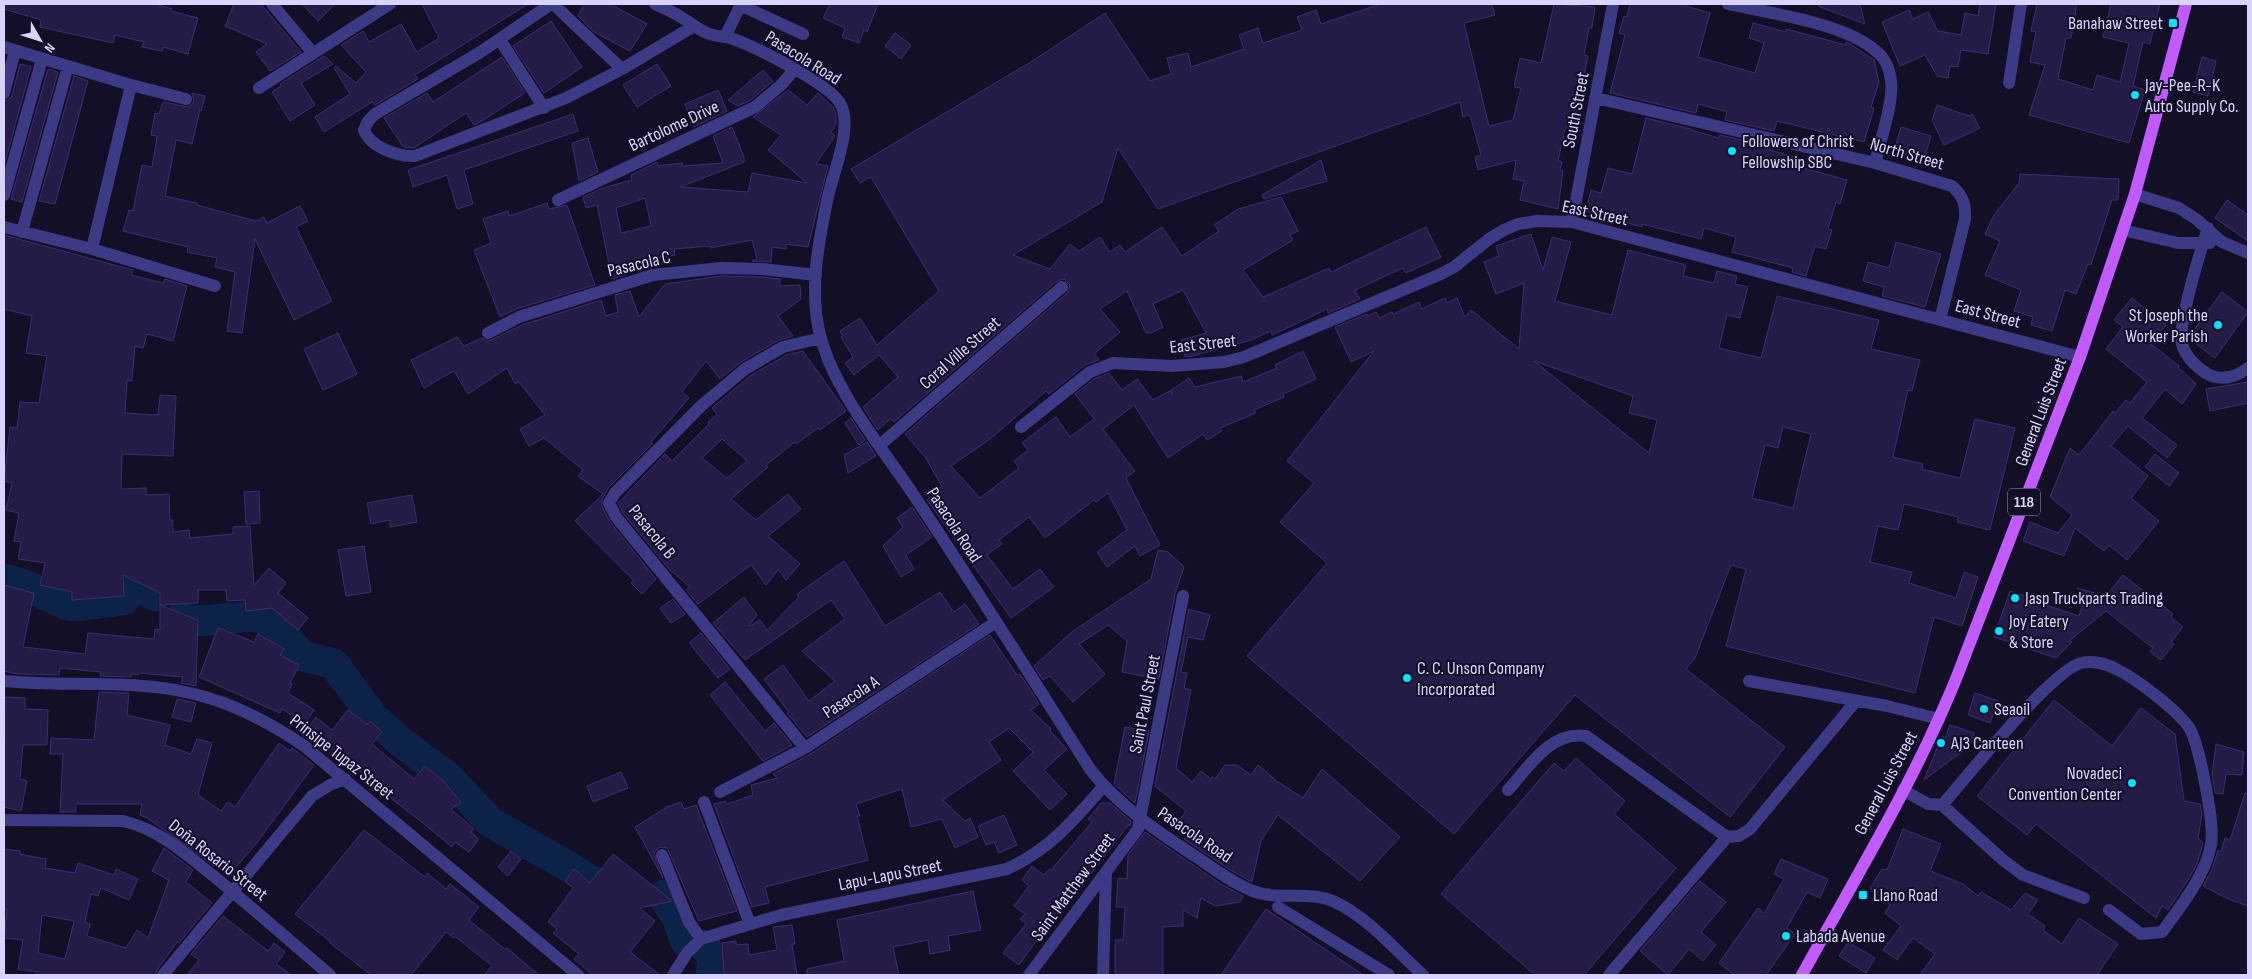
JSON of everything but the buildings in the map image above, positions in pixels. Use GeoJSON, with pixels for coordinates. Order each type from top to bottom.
{"type":"FeatureCollection","features":[{"type":"Feature","properties":{"kind":"main road","name":"General Luis Street"},"geometry":{"type":"LineString","coordinates":[[1802,975],[1903,790],[1939,719],[2080,357],[2135,194],[2186,4]]}},
{"type":"Feature","properties":{"kind":"street"},"geometry":{"type":"LineString","coordinates":[[272,4],[313,53]]}},
{"type":"Feature","properties":{"kind":"street"},"geometry":{"type":"LineString","coordinates":[[259,88],[388,4]]}},
{"type":"Feature","properties":{"kind":"street"},"geometry":{"type":"LineString","coordinates":[[622,70],[552,4],[500,40],[375,114],[368,121],[364,130],[366,137],[392,154],[402,157],[415,156],[544,108],[622,70],[694,26]]}},
{"type":"Feature","properties":{"kind":"street","name":"Pasacola Road"},"geometry":{"type":"LineString","coordinates":[[655,4],[710,34],[725,37],[754,48],[834,95],[841,105],[845,119],[844,136],[827,200],[811,274],[816,318],[821,338],[839,382],[1103,787],[1140,818],[1235,882],[1254,892],[1290,896],[1315,896],[1335,902],[1363,920],[1422,975]]}},
{"type":"Feature","properties":{"kind":"street"},"geometry":{"type":"LineString","coordinates":[[725,37],[740,4],[803,34]]}},
{"type":"Feature","properties":{"kind":"street","name":"South Street"},"geometry":{"type":"LineString","coordinates":[[1572,222],[1613,4]]}},
{"type":"Feature","properties":{"kind":"street"},"geometry":{"type":"LineString","coordinates":[[1728,4],[1824,26],[1846,34],[1877,51],[1887,65],[1892,82],[1890,99],[1875,163]]}},
{"type":"Feature","properties":{"kind":"street"},"geometry":{"type":"LineString","coordinates":[[2009,83],[2021,4]]}},
{"type":"Feature","properties":{"kind":"street"},"geometry":{"type":"LineString","coordinates":[[500,40],[544,108]]}},
{"type":"Feature","properties":{"kind":"street"},"geometry":{"type":"LineString","coordinates":[[4,93],[10,49],[131,85],[186,99]]}},
{"type":"Feature","properties":{"kind":"street"},"geometry":{"type":"LineString","coordinates":[[4,195],[42,58]]}},
{"type":"Feature","properties":{"kind":"street"},"geometry":{"type":"LineString","coordinates":[[22,232],[68,66]]}},
{"type":"Feature","properties":{"kind":"street","name":"Bartolome Drive"},"geometry":{"type":"LineString","coordinates":[[558,200],[755,107],[781,85],[794,70]]}},
{"type":"Feature","properties":{"kind":"street"},"geometry":{"type":"LineString","coordinates":[[92,249],[131,85]]}},
{"type":"Feature","properties":{"kind":"street","name":"North Street"},"geometry":{"type":"LineString","coordinates":[[1596,98],[1875,163],[1952,186],[1962,194],[1966,207],[1965,220],[1940,320]]}},
{"type":"Feature","properties":{"kind":"street"},"geometry":{"type":"LineString","coordinates":[[2135,194],[2179,208],[2208,228],[2222,242],[2248,254]]}},
{"type":"Feature","properties":{"kind":"street","name":"East Street"},"geometry":{"type":"LineString","coordinates":[[1021,427],[1090,372],[1100,367],[1113,363],[1172,366],[1196,365],[1244,358],[1434,278],[1454,267],[1489,239],[1504,230],[1518,224],[1537,221],[1572,222],[2080,357]]}},
{"type":"Feature","properties":{"kind":"street"},"geometry":{"type":"LineString","coordinates":[[4,227],[92,249],[215,286]]}},
{"type":"Feature","properties":{"kind":"street"},"geometry":{"type":"LineString","coordinates":[[2208,228],[2202,244],[2184,321],[2181,344],[2194,364],[2212,377],[2227,378],[2237,375],[2248,368]]}},
{"type":"Feature","properties":{"kind":"street"},"geometry":{"type":"LineString","coordinates":[[2123,230],[2178,243],[2202,244],[2222,242]]}},
{"type":"Feature","properties":{"kind":"street","name":"Pasacola C"},"geometry":{"type":"LineString","coordinates":[[488,333],[519,317],[653,276],[721,268],[763,269],[811,274]]}},
{"type":"Feature","properties":{"kind":"street","name":"Coral Ville Street"},"geometry":{"type":"LineString","coordinates":[[880,445],[1062,287]]}},
{"type":"Feature","properties":{"kind":"street","name":"Pasacola B"},"geometry":{"type":"LineString","coordinates":[[805,748],[616,517],[609,503],[615,493],[702,405],[745,369],[783,347],[821,338]]}},
{"type":"Feature","properties":{"kind":"street","name":"Saint Paul Street"},"geometry":{"type":"LineString","coordinates":[[1140,818],[1183,596]]}},
{"type":"Feature","properties":{"kind":"street","name":"Pasacola A"},"geometry":{"type":"LineString","coordinates":[[720,792],[805,748],[996,622]]}},
{"type":"Feature","properties":{"kind":"street"},"geometry":{"type":"LineString","coordinates":[[1942,805],[2041,693],[2060,675],[2081,663],[2097,662],[2117,669],[2183,718],[2192,732],[2211,817],[2212,842],[2208,858],[2189,892],[2162,932],[2141,934],[2109,910]]}},
{"type":"Feature","properties":{"kind":"street","name":"Prinsipe Tupaz Street"},"geometry":{"type":"LineString","coordinates":[[4,681],[165,688],[209,698],[280,730],[303,745],[345,779],[578,975]]}},
{"type":"Feature","properties":{"kind":"street"},"geometry":{"type":"LineString","coordinates":[[1749,681],[1939,719]]}},
{"type":"Feature","properties":{"kind":"street"},"geometry":{"type":"LineString","coordinates":[[1508,790],[1549,744],[1574,734],[1586,736],[1598,742],[1728,837],[1739,836],[1750,829],[1856,701]]}},
{"type":"Feature","properties":{"kind":"street"},"geometry":{"type":"LineString","coordinates":[[163,975],[312,796],[330,785],[345,779]]}},
{"type":"Feature","properties":{"kind":"street","name":"Lapu-Lapu Street"},"geometry":{"type":"LineString","coordinates":[[673,975],[686,953],[701,939],[809,909],[1007,868],[1027,860],[1045,848],[1065,830],[1103,787]]}},
{"type":"Feature","properties":{"kind":"street"},"geometry":{"type":"LineString","coordinates":[[1903,790],[1928,804],[1942,805],[2002,860],[2023,875],[2084,898]]}},
{"type":"Feature","properties":{"kind":"street"},"geometry":{"type":"LineString","coordinates":[[704,802],[750,924]]}},
{"type":"Feature","properties":{"kind":"street","name":"Saint Matthew Street"},"geometry":{"type":"LineString","coordinates":[[1030,975],[1138,829],[1140,818]]}},
{"type":"Feature","properties":{"kind":"street","name":"Doña Rosario Street"},"geometry":{"type":"LineString","coordinates":[[4,820],[123,821],[139,824],[158,833],[232,891],[330,975]]}},
{"type":"Feature","properties":{"kind":"street"},"geometry":{"type":"LineString","coordinates":[[1609,975],[1728,837]]}},
{"type":"Feature","properties":{"kind":"street"},"geometry":{"type":"LineString","coordinates":[[662,855],[689,922],[701,939]]}},
{"type":"Feature","properties":{"kind":"street"},"geometry":{"type":"LineString","coordinates":[[1103,975],[1106,872]]}},
{"type":"Feature","properties":{"kind":"street"},"geometry":{"type":"LineString","coordinates":[[1278,906],[1390,975]]}},
{"type":"Feature","properties":{"kind":"waterway"},"geometry":{"type":"LineString","coordinates":[[4,579],[25,585],[67,605],[79,606],[123,600],[131,591],[144,589],[155,596]]}},
{"type":"Feature","properties":{"kind":"waterway"},"geometry":{"type":"LineString","coordinates":[[179,619],[201,621],[256,616],[274,624],[302,656],[334,664],[373,717],[402,743],[449,778],[490,822],[590,881],[627,889]]}},
{"type":"Feature","properties":{"kind":"waterway"},"geometry":{"type":"LineString","coordinates":[[663,895],[678,920],[686,942]]}},
{"type":"Feature","properties":{"kind":"waterway"},"geometry":{"type":"LineString","coordinates":[[703,945],[714,958],[711,975]]}},
{"type":"Feature","properties":{"kind":"place","name":"Banahaw Street"},"geometry":{"type":"Point","coordinates":[2173,23]}},
{"type":"Feature","properties":{"kind":"place","name":"Jay-Pee-R-K Auto Supply Co."},"geometry":{"type":"Point","coordinates":[2135,95]}},
{"type":"Feature","properties":{"kind":"place","name":"Followers of Christ Fellowship SBC"},"geometry":{"type":"Point","coordinates":[1732,151]}},
{"type":"Feature","properties":{"kind":"place","name":"St Joseph the Worker Parish"},"geometry":{"type":"Point","coordinates":[2218,325]}},
{"type":"Feature","properties":{"kind":"place","name":"Jasp Truckparts Trading"},"geometry":{"type":"Point","coordinates":[2015,598]}},
{"type":"Feature","properties":{"kind":"place","name":"Joy Eatery & Store"},"geometry":{"type":"Point","coordinates":[1999,631]}},
{"type":"Feature","properties":{"kind":"place","name":"C. C. Unson Company Incorporated"},"geometry":{"type":"Point","coordinates":[1407,678]}},
{"type":"Feature","properties":{"kind":"place","name":"Seaoil"},"geometry":{"type":"Point","coordinates":[1984,709]}},
{"type":"Feature","properties":{"kind":"place","name":"AJ3 Canteen"},"geometry":{"type":"Point","coordinates":[1941,743]}},
{"type":"Feature","properties":{"kind":"place","name":"Novadeci Convention Center"},"geometry":{"type":"Point","coordinates":[2132,783]}},
{"type":"Feature","properties":{"kind":"place","name":"Llano Road"},"geometry":{"type":"Point","coordinates":[1863,895]}},
{"type":"Feature","properties":{"kind":"place","name":"Labada Avenue"},"geometry":{"type":"Point","coordinates":[1786,936]}}]}
